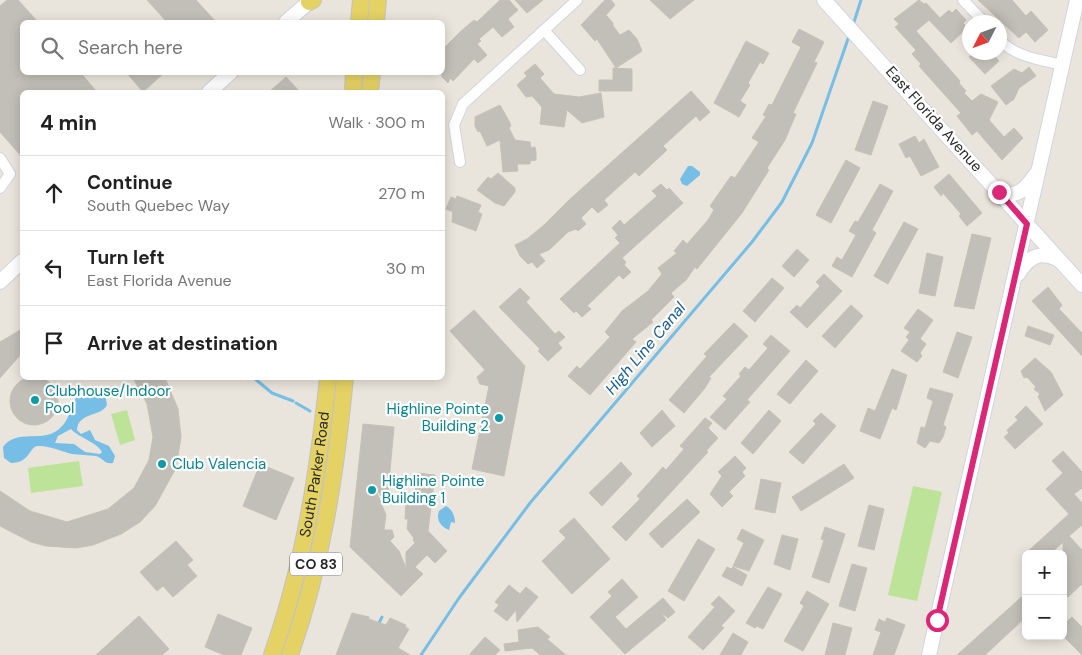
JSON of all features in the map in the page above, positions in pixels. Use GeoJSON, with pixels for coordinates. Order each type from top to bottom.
{"type":"FeatureCollection","features":[{"type":"Feature","properties":{"kind":"main road"},"geometry":{"type":"LineString","coordinates":[[348,0],[360,13]]}},
{"type":"Feature","properties":{"kind":"main road"},"geometry":{"type":"LineString","coordinates":[[376,20],[378,0]]}},
{"type":"Feature","properties":{"kind":"main road"},"geometry":{"type":"LineString","coordinates":[[353,90],[354,75]]}},
{"type":"Feature","properties":{"kind":"main road"},"geometry":{"type":"LineString","coordinates":[[370,90],[372,75]]}},
{"type":"Feature","properties":{"kind":"main road","name":"South Parker Road"},"geometry":{"type":"LineString","coordinates":[[272,655],[290,598],[310,515],[328,380]]}},
{"type":"Feature","properties":{"kind":"main road","name":"South Parker Road"},"geometry":{"type":"LineString","coordinates":[[290,655],[304,609],[326,521],[337,451],[344,380]]}},
{"type":"Feature","properties":{"kind":"street"},"geometry":{"type":"LineString","coordinates":[[460,162],[454,131],[459,110],[472,95],[577,0]]}},
{"type":"Feature","properties":{"kind":"street","name":"East Florida Avenue"},"geometry":{"type":"LineString","coordinates":[[824,0],[1082,285]]}},
{"type":"Feature","properties":{"kind":"street"},"geometry":{"type":"LineString","coordinates":[[963,0],[977,15]]}},
{"type":"Feature","properties":{"kind":"street"},"geometry":{"type":"LineString","coordinates":[[929,655],[1077,0]]}},
{"type":"Feature","properties":{"kind":"street"},"geometry":{"type":"LineString","coordinates":[[288,20],[311,1]]}},
{"type":"Feature","properties":{"kind":"street"},"geometry":{"type":"LineString","coordinates":[[544,30],[580,70]]}},
{"type":"Feature","properties":{"kind":"street"},"geometry":{"type":"LineString","coordinates":[[1007,47],[1018,53],[1063,65]]}},
{"type":"Feature","properties":{"kind":"street"},"geometry":{"type":"LineString","coordinates":[[211,90],[228,75]]}},
{"type":"Feature","properties":{"kind":"street"},"geometry":{"type":"LineString","coordinates":[[0,158],[8,166],[10,174],[0,188]]}},
{"type":"Feature","properties":{"kind":"street"},"geometry":{"type":"LineString","coordinates":[[999,192],[1013,195],[1022,191],[1040,167]]}},
{"type":"Feature","properties":{"kind":"street"},"geometry":{"type":"LineString","coordinates":[[1014,282],[1026,264],[1038,255],[1046,254],[1060,260]]}},
{"type":"Feature","properties":{"kind":"street"},"geometry":{"type":"LineString","coordinates":[[0,282],[20,263]]}},
{"type":"Feature","properties":{"kind":"green space"},"geometry":{"type":"Polygon","coordinates":[[[127,410],[135,440],[120,445],[111,414],[127,410]]]}},
{"type":"Feature","properties":{"kind":"green space"},"geometry":{"type":"Polygon","coordinates":[[[79,461],[83,486],[31,493],[28,468],[79,461]]]}},
{"type":"Feature","properties":{"kind":"green space"},"geometry":{"type":"Polygon","coordinates":[[[913,486],[942,492],[917,601],[888,595],[913,486]]]}},
{"type":"Feature","properties":{"kind":"water"},"geometry":{"type":"Polygon","coordinates":[[[688,166],[692,166],[700,172],[700,175],[687,186],[682,184],[680,179],[688,166]]]}},
{"type":"Feature","properties":{"kind":"water"},"geometry":{"type":"Polygon","coordinates":[[[91,387],[100,389],[105,393],[107,405],[104,409],[81,420],[77,430],[81,434],[90,430],[95,440],[109,446],[115,456],[113,463],[108,463],[96,456],[72,454],[42,446],[35,447],[26,458],[18,462],[11,463],[4,458],[3,447],[9,441],[15,438],[51,434],[58,430],[68,417],[79,393],[91,387]],[[71,429],[58,436],[55,443],[74,444],[85,452],[100,454],[102,452],[96,445],[71,429]]]}},
{"type":"Feature","properties":{"kind":"water"},"geometry":{"type":"Polygon","coordinates":[[[446,506],[454,515],[455,520],[455,523],[451,522],[449,530],[443,527],[438,520],[439,511],[446,506]]]}},
{"type":"Feature","properties":{"kind":"building"},"geometry":{"type":"Polygon","coordinates":[[[7,0],[18,0],[36,20],[20,20],[20,75],[83,75],[95,90],[20,90],[20,155],[0,132],[0,6],[7,0]]]}},
{"type":"Feature","properties":{"kind":"building"},"geometry":{"type":"Polygon","coordinates":[[[147,0],[196,0],[214,20],[165,20],[147,0]]]}},
{"type":"Feature","properties":{"kind":"building"},"geometry":{"type":"Polygon","coordinates":[[[500,0],[509,0],[518,10],[508,19],[514,27],[502,37],[493,27],[479,39],[481,41],[477,44],[487,55],[478,63],[474,59],[453,81],[450,78],[448,83],[442,77],[442,75],[445,75],[445,47],[474,20],[477,22],[500,0]]]}},
{"type":"Feature","properties":{"kind":"building"},"geometry":{"type":"Polygon","coordinates":[[[515,0],[543,0],[527,13],[515,0]]]}},
{"type":"Feature","properties":{"kind":"building"},"geometry":{"type":"Polygon","coordinates":[[[605,0],[611,0],[615,5],[606,15],[613,23],[613,26],[620,35],[629,30],[637,39],[642,51],[616,68],[597,39],[595,41],[581,25],[605,0]]]}},
{"type":"Feature","properties":{"kind":"building"},"geometry":{"type":"Polygon","coordinates":[[[650,0],[694,0],[670,19],[650,0]]]}},
{"type":"Feature","properties":{"kind":"building"},"geometry":{"type":"Polygon","coordinates":[[[919,0],[924,4],[926,3],[940,18],[949,10],[952,13],[956,9],[962,16],[962,33],[951,43],[929,20],[916,31],[960,81],[959,83],[966,91],[964,93],[972,101],[981,94],[998,102],[989,120],[1004,137],[1014,128],[1023,138],[1002,160],[977,131],[972,135],[957,116],[961,113],[919,66],[921,64],[912,54],[916,50],[895,27],[899,24],[894,19],[919,0]]]}},
{"type":"Feature","properties":{"kind":"building"},"geometry":{"type":"Polygon","coordinates":[[[978,0],[1012,0],[1026,16],[1031,11],[1048,30],[1035,42],[1026,32],[1019,38],[1007,27],[1007,15],[994,15],[978,0]]]}},
{"type":"Feature","properties":{"kind":"building"},"geometry":{"type":"Polygon","coordinates":[[[799,29],[824,42],[814,62],[817,63],[793,113],[796,114],[785,140],[767,168],[769,170],[742,213],[697,269],[695,267],[686,280],[671,293],[674,297],[651,320],[653,322],[632,339],[636,342],[590,395],[568,376],[577,366],[580,369],[610,337],[605,332],[622,311],[648,291],[662,274],[658,268],[677,253],[674,251],[683,240],[687,244],[708,220],[714,210],[710,206],[731,176],[735,178],[759,142],[752,138],[766,116],[763,115],[769,104],[772,105],[801,47],[792,42],[799,29]]]}},
{"type":"Feature","properties":{"kind":"building"},"geometry":{"type":"Polygon","coordinates":[[[746,41],[769,53],[763,64],[760,62],[748,83],[750,85],[740,101],[746,105],[739,117],[714,103],[746,41]]]}},
{"type":"Feature","properties":{"kind":"building"},"geometry":{"type":"Polygon","coordinates":[[[972,60],[998,60],[985,74],[972,60]]]}},
{"type":"Feature","properties":{"kind":"building"},"geometry":{"type":"Polygon","coordinates":[[[535,64],[544,74],[540,78],[554,94],[579,97],[601,93],[604,117],[582,123],[567,110],[564,127],[540,124],[542,107],[532,96],[526,97],[517,85],[527,76],[524,73],[535,64]]]}},
{"type":"Feature","properties":{"kind":"building"},"geometry":{"type":"Polygon","coordinates":[[[1029,67],[1036,76],[1019,88],[1014,99],[1006,105],[991,86],[1014,69],[1022,73],[1029,67]]]}},
{"type":"Feature","properties":{"kind":"building"},"geometry":{"type":"Polygon","coordinates":[[[613,68],[632,69],[632,91],[599,91],[599,80],[613,80],[613,68]]]}},
{"type":"Feature","properties":{"kind":"building"},"geometry":{"type":"Polygon","coordinates":[[[129,75],[162,75],[145,90],[141,90],[129,75]]]}},
{"type":"Feature","properties":{"kind":"building"},"geometry":{"type":"Polygon","coordinates":[[[286,77],[298,90],[271,90],[286,77]]]}},
{"type":"Feature","properties":{"kind":"building"},"geometry":{"type":"Polygon","coordinates":[[[691,91],[710,112],[700,121],[696,116],[663,146],[667,150],[639,176],[635,172],[604,200],[608,205],[598,213],[592,207],[581,218],[586,224],[578,231],[576,229],[568,232],[549,250],[539,254],[545,261],[537,268],[532,262],[528,264],[520,256],[515,245],[527,239],[544,225],[569,200],[691,91]]]}},
{"type":"Feature","properties":{"kind":"building"},"geometry":{"type":"Polygon","coordinates":[[[873,101],[888,106],[871,155],[855,150],[873,101]]]}},
{"type":"Feature","properties":{"kind":"building"},"geometry":{"type":"Polygon","coordinates":[[[500,105],[509,121],[511,126],[509,128],[515,140],[530,142],[531,148],[535,147],[536,160],[530,161],[530,164],[517,164],[518,171],[503,172],[500,140],[487,146],[480,131],[478,132],[475,126],[475,117],[500,105]]]}},
{"type":"Feature","properties":{"kind":"building"},"geometry":{"type":"Polygon","coordinates":[[[915,136],[919,143],[924,139],[939,167],[921,176],[910,156],[906,158],[899,144],[915,136]]]}},
{"type":"Feature","properties":{"kind":"building"},"geometry":{"type":"Polygon","coordinates":[[[846,160],[860,168],[831,223],[816,215],[846,160]]]}},
{"type":"Feature","properties":{"kind":"building"},"geometry":{"type":"Polygon","coordinates":[[[498,173],[515,188],[515,192],[504,206],[495,203],[477,190],[488,177],[491,179],[498,173]]]}},
{"type":"Feature","properties":{"kind":"building"},"geometry":{"type":"Polygon","coordinates":[[[949,174],[982,213],[967,226],[959,216],[961,214],[943,193],[941,196],[934,187],[949,174]]]}},
{"type":"Feature","properties":{"kind":"building"},"geometry":{"type":"Polygon","coordinates":[[[661,184],[667,190],[669,188],[683,203],[622,258],[626,262],[624,265],[631,272],[623,279],[619,275],[587,306],[591,309],[582,317],[576,311],[574,313],[560,299],[620,243],[615,238],[618,235],[612,228],[620,220],[624,225],[657,196],[652,191],[661,184]]]}},
{"type":"Feature","properties":{"kind":"building"},"geometry":{"type":"Polygon","coordinates":[[[880,184],[893,191],[872,230],[876,233],[852,277],[832,266],[837,257],[842,260],[856,235],[849,231],[855,221],[858,222],[880,184]]]}},
{"type":"Feature","properties":{"kind":"building"},"geometry":{"type":"Polygon","coordinates":[[[457,196],[481,205],[478,212],[482,214],[476,231],[452,222],[453,212],[446,209],[451,197],[456,199],[457,196]]]}},
{"type":"Feature","properties":{"kind":"building"},"geometry":{"type":"Polygon","coordinates":[[[904,222],[918,229],[888,284],[874,276],[904,222]]]}},
{"type":"Feature","properties":{"kind":"building"},"geometry":{"type":"Polygon","coordinates":[[[972,234],[991,238],[974,309],[954,306],[972,234]]]}},
{"type":"Feature","properties":{"kind":"building"},"geometry":{"type":"Polygon","coordinates":[[[797,249],[809,260],[794,277],[782,266],[797,249]]]}},
{"type":"Feature","properties":{"kind":"building"},"geometry":{"type":"Polygon","coordinates":[[[927,253],[943,257],[935,296],[919,293],[927,253]]]}},
{"type":"Feature","properties":{"kind":"building"},"geometry":{"type":"Polygon","coordinates":[[[824,274],[842,291],[807,328],[790,312],[797,305],[800,308],[820,286],[816,282],[824,274]]]}},
{"type":"Feature","properties":{"kind":"building"},"geometry":{"type":"Polygon","coordinates":[[[772,278],[784,288],[755,322],[743,311],[772,278]]]}},
{"type":"Feature","properties":{"kind":"building"},"geometry":{"type":"Polygon","coordinates":[[[1048,287],[1062,305],[1059,309],[1082,333],[1082,356],[1032,301],[1048,287]]]}},
{"type":"Feature","properties":{"kind":"building"},"geometry":{"type":"Polygon","coordinates":[[[520,288],[530,298],[526,302],[555,334],[559,331],[565,337],[558,343],[562,348],[548,361],[538,351],[540,349],[499,307],[520,288]]]}},
{"type":"Feature","properties":{"kind":"building"},"geometry":{"type":"Polygon","coordinates":[[[851,305],[863,316],[835,348],[822,336],[851,305]]]}},
{"type":"Feature","properties":{"kind":"building"},"geometry":{"type":"Polygon","coordinates":[[[918,309],[933,320],[920,339],[926,344],[920,353],[922,356],[917,362],[901,351],[909,340],[906,337],[910,332],[904,328],[918,309]]]}},
{"type":"Feature","properties":{"kind":"building","name":"Highline Pointe Building 2"},"geometry":{"type":"Polygon","coordinates":[[[474,310],[525,366],[504,476],[472,469],[489,386],[480,384],[477,377],[485,370],[450,331],[474,310]]]}},
{"type":"Feature","properties":{"kind":"building"},"geometry":{"type":"Polygon","coordinates":[[[734,323],[748,336],[709,377],[711,378],[705,388],[684,413],[669,400],[707,356],[704,354],[734,323]]]}},
{"type":"Feature","properties":{"kind":"building"},"geometry":{"type":"Polygon","coordinates":[[[1028,326],[1054,335],[1050,345],[1025,336],[1028,326]]]}},
{"type":"Feature","properties":{"kind":"building"},"geometry":{"type":"Polygon","coordinates":[[[20,330],[20,355],[0,378],[0,342],[20,330]]]}},
{"type":"Feature","properties":{"kind":"building"},"geometry":{"type":"Polygon","coordinates":[[[957,332],[972,337],[958,378],[943,372],[957,332]]]}},
{"type":"Feature","properties":{"kind":"building"},"geometry":{"type":"Polygon","coordinates":[[[771,335],[790,351],[747,400],[750,402],[725,430],[710,417],[727,399],[723,396],[741,376],[739,374],[745,367],[749,370],[768,348],[763,344],[771,335]]]}},
{"type":"Feature","properties":{"kind":"building"},"geometry":{"type":"Polygon","coordinates":[[[1035,358],[1051,372],[1063,395],[1045,411],[1038,396],[1040,394],[1034,389],[1036,387],[1027,377],[1024,378],[1021,371],[1035,358]]]}},
{"type":"Feature","properties":{"kind":"building"},"geometry":{"type":"Polygon","coordinates":[[[806,360],[818,371],[790,404],[777,394],[806,360]]]}},
{"type":"Feature","properties":{"kind":"building"},"geometry":{"type":"Polygon","coordinates":[[[892,369],[907,375],[896,410],[892,408],[880,439],[860,431],[868,408],[875,411],[892,369]]]}},
{"type":"Feature","properties":{"kind":"building","name":"Clubhouse/Indoor Pool"},"geometry":{"type":"Polygon","coordinates":[[[23,380],[45,380],[54,388],[57,396],[56,410],[51,418],[43,423],[34,425],[25,423],[17,418],[12,410],[10,401],[14,388],[23,380]]]}},
{"type":"Feature","properties":{"kind":"building","name":"Club Valencia"},"geometry":{"type":"Polygon","coordinates":[[[134,380],[166,380],[178,409],[181,437],[176,468],[155,506],[140,522],[121,534],[93,545],[76,548],[46,546],[31,542],[0,526],[0,491],[30,511],[67,522],[108,509],[134,488],[149,460],[153,437],[147,404],[134,380]]]}},
{"type":"Feature","properties":{"kind":"building"},"geometry":{"type":"Polygon","coordinates":[[[930,388],[953,394],[943,425],[946,427],[943,437],[939,443],[930,441],[925,448],[917,443],[921,427],[925,428],[933,401],[927,398],[930,388]]]}},
{"type":"Feature","properties":{"kind":"building"},"geometry":{"type":"Polygon","coordinates":[[[1026,406],[1043,424],[1015,449],[1004,437],[1009,433],[1007,430],[1018,420],[1015,417],[1026,406]]]}},
{"type":"Feature","properties":{"kind":"building"},"geometry":{"type":"Polygon","coordinates":[[[662,410],[675,426],[652,447],[640,433],[662,410]]]}},
{"type":"Feature","properties":{"kind":"building"},"geometry":{"type":"Polygon","coordinates":[[[769,410],[781,421],[753,454],[741,443],[769,410]]]}},
{"type":"Feature","properties":{"kind":"building"},"geometry":{"type":"Polygon","coordinates":[[[821,413],[836,426],[803,464],[789,452],[816,424],[813,421],[821,413]]]}},
{"type":"Feature","properties":{"kind":"building"},"geometry":{"type":"Polygon","coordinates":[[[705,418],[712,423],[708,428],[718,438],[706,451],[708,452],[626,541],[612,527],[640,499],[637,496],[663,467],[666,470],[684,449],[680,446],[705,418]]]}},
{"type":"Feature","properties":{"kind":"building","name":"Highline Pointe Building 1"},"geometry":{"type":"Polygon","coordinates":[[[363,424],[394,427],[387,503],[375,488],[386,515],[384,530],[392,530],[394,537],[390,541],[399,551],[406,568],[406,552],[415,543],[414,538],[407,529],[408,519],[405,519],[406,501],[414,502],[417,473],[435,475],[428,531],[447,551],[435,563],[427,555],[415,567],[423,574],[401,596],[350,547],[363,424]]]}},
{"type":"Feature","properties":{"kind":"building"},"geometry":{"type":"Polygon","coordinates":[[[1063,451],[1082,472],[1082,488],[1074,494],[1082,503],[1082,525],[1069,536],[1082,550],[1082,584],[1068,597],[1067,550],[1063,550],[1063,542],[1054,550],[1029,550],[1069,514],[1046,489],[1063,473],[1052,461],[1063,451]]]}},
{"type":"Feature","properties":{"kind":"building"},"geometry":{"type":"Polygon","coordinates":[[[735,456],[746,468],[742,472],[745,476],[729,492],[733,496],[722,507],[710,494],[722,476],[718,472],[735,456]]]}},
{"type":"Feature","properties":{"kind":"building"},"geometry":{"type":"Polygon","coordinates":[[[621,462],[632,474],[602,506],[589,493],[621,462]]]}},
{"type":"Feature","properties":{"kind":"building"},"geometry":{"type":"Polygon","coordinates":[[[260,464],[294,478],[276,520],[243,506],[260,464]]]}},
{"type":"Feature","properties":{"kind":"building"},"geometry":{"type":"Polygon","coordinates":[[[844,464],[854,478],[801,511],[792,497],[844,464]]]}},
{"type":"Feature","properties":{"kind":"building"},"geometry":{"type":"Polygon","coordinates":[[[761,479],[781,483],[775,513],[755,509],[761,479]]]}},
{"type":"Feature","properties":{"kind":"building"},"geometry":{"type":"Polygon","coordinates":[[[687,499],[700,512],[662,548],[649,534],[687,499]]]}},
{"type":"Feature","properties":{"kind":"building"},"geometry":{"type":"Polygon","coordinates":[[[869,505],[884,509],[874,550],[858,546],[869,505]]]}},
{"type":"Feature","properties":{"kind":"building"},"geometry":{"type":"Polygon","coordinates":[[[574,518],[610,559],[572,594],[542,561],[566,538],[559,531],[574,518]]]}},
{"type":"Feature","properties":{"kind":"building"},"geometry":{"type":"Polygon","coordinates":[[[825,527],[845,534],[829,583],[812,577],[824,540],[821,539],[825,527]]]}},
{"type":"Feature","properties":{"kind":"building"},"geometry":{"type":"Polygon","coordinates":[[[742,529],[764,540],[749,571],[733,566],[744,543],[737,539],[742,529]]]}},
{"type":"Feature","properties":{"kind":"building"},"geometry":{"type":"Polygon","coordinates":[[[782,535],[798,539],[790,570],[774,564],[782,535]]]}},
{"type":"Feature","properties":{"kind":"building"},"geometry":{"type":"Polygon","coordinates":[[[698,539],[715,549],[684,601],[668,591],[698,539]]]}},
{"type":"Feature","properties":{"kind":"building"},"geometry":{"type":"Polygon","coordinates":[[[176,541],[193,560],[187,565],[197,576],[173,597],[163,586],[157,591],[140,572],[176,541]]]}},
{"type":"Feature","properties":{"kind":"building"},"geometry":{"type":"Polygon","coordinates":[[[852,564],[867,568],[855,611],[839,606],[852,564]]]}},
{"type":"Feature","properties":{"kind":"building"},"geometry":{"type":"Polygon","coordinates":[[[727,567],[731,569],[733,567],[747,575],[742,586],[722,576],[727,567]]]}},
{"type":"Feature","properties":{"kind":"building"},"geometry":{"type":"Polygon","coordinates":[[[622,579],[638,597],[615,617],[626,629],[663,598],[675,612],[668,618],[661,612],[666,620],[625,654],[590,617],[612,596],[608,592],[622,579]]]}},
{"type":"Feature","properties":{"kind":"building"},"geometry":{"type":"Polygon","coordinates":[[[509,585],[520,594],[526,587],[538,597],[517,622],[516,610],[507,621],[494,611],[499,605],[495,602],[509,585]]]}},
{"type":"Feature","properties":{"kind":"building"},"geometry":{"type":"Polygon","coordinates":[[[768,587],[782,594],[763,629],[757,626],[755,628],[746,623],[768,587]]]}},
{"type":"Feature","properties":{"kind":"building"},"geometry":{"type":"Polygon","coordinates":[[[807,591],[829,604],[803,651],[784,641],[804,606],[800,603],[807,591]]]}},
{"type":"Feature","properties":{"kind":"building"},"geometry":{"type":"Polygon","coordinates":[[[719,596],[735,611],[721,626],[724,628],[703,650],[688,637],[715,607],[711,604],[719,596]]]}},
{"type":"Feature","properties":{"kind":"building"},"geometry":{"type":"Polygon","coordinates":[[[1022,597],[1022,621],[985,655],[957,655],[1022,597]]]}},
{"type":"Feature","properties":{"kind":"building"},"geometry":{"type":"Polygon","coordinates":[[[352,613],[369,617],[369,619],[386,625],[390,618],[406,625],[405,627],[409,629],[398,648],[410,655],[336,655],[352,613]]]}},
{"type":"Feature","properties":{"kind":"building"},"geometry":{"type":"Polygon","coordinates":[[[218,614],[252,628],[241,655],[224,655],[205,647],[218,614]]]}},
{"type":"Feature","properties":{"kind":"building"},"geometry":{"type":"Polygon","coordinates":[[[139,616],[169,649],[162,655],[96,655],[139,616]]]}},
{"type":"Feature","properties":{"kind":"building"},"geometry":{"type":"Polygon","coordinates":[[[1072,617],[1082,627],[1082,655],[1067,640],[1067,621],[1072,617]]]}},
{"type":"Feature","properties":{"kind":"building"},"geometry":{"type":"Polygon","coordinates":[[[887,618],[905,625],[894,655],[873,655],[881,632],[875,630],[879,619],[885,622],[887,618]]]}},
{"type":"Feature","properties":{"kind":"building"},"geometry":{"type":"Polygon","coordinates":[[[833,623],[852,628],[845,655],[825,655],[833,623]]]}},
{"type":"Feature","properties":{"kind":"building"},"geometry":{"type":"Polygon","coordinates":[[[538,627],[550,637],[547,639],[566,655],[540,655],[532,648],[505,651],[504,644],[519,642],[518,630],[538,627]]]}},
{"type":"Feature","properties":{"kind":"building"},"geometry":{"type":"Polygon","coordinates":[[[733,633],[748,642],[741,655],[720,655],[733,633]]]}},
{"type":"Feature","properties":{"kind":"building"},"geometry":{"type":"Polygon","coordinates":[[[485,637],[500,650],[495,655],[469,655],[485,637]]]}},
{"type":"Feature","properties":{"kind":"waterway","name":"High Line Canal"},"geometry":{"type":"LineString","coordinates":[[854,22],[861,0]]}},
{"type":"Feature","properties":{"kind":"waterway","name":"High Line Canal"},"geometry":{"type":"LineString","coordinates":[[421,655],[459,598],[530,503],[752,242],[782,202],[812,143],[849,36]]}},
{"type":"Feature","properties":{"kind":"waterway"},"geometry":{"type":"LineString","coordinates":[[256,380],[272,393],[293,401]]}},
{"type":"Feature","properties":{"kind":"waterway"},"geometry":{"type":"LineString","coordinates":[[296,403],[310,411]]}},
{"type":"Feature","properties":{"kind":"waterway"},"geometry":{"type":"LineString","coordinates":[[378,625],[382,617]]}},
{"type":"Feature","properties":{"kind":"place","name":"Clubhouse/Indoor Pool"},"geometry":{"type":"Point","coordinates":[35,400]}},
{"type":"Feature","properties":{"kind":"place","name":"Highline Pointe Building 2"},"geometry":{"type":"Point","coordinates":[499,418]}},
{"type":"Feature","properties":{"kind":"place","name":"Club Valencia"},"geometry":{"type":"Point","coordinates":[162,464]}},
{"type":"Feature","properties":{"kind":"place","name":"Highline Pointe Building 1"},"geometry":{"type":"Point","coordinates":[372,490]}},
{"type":"Feature","properties":{"kind":"route"},"geometry":{"type":"LineString","coordinates":[[937,620],[1027,224],[999,192]]}}]}
